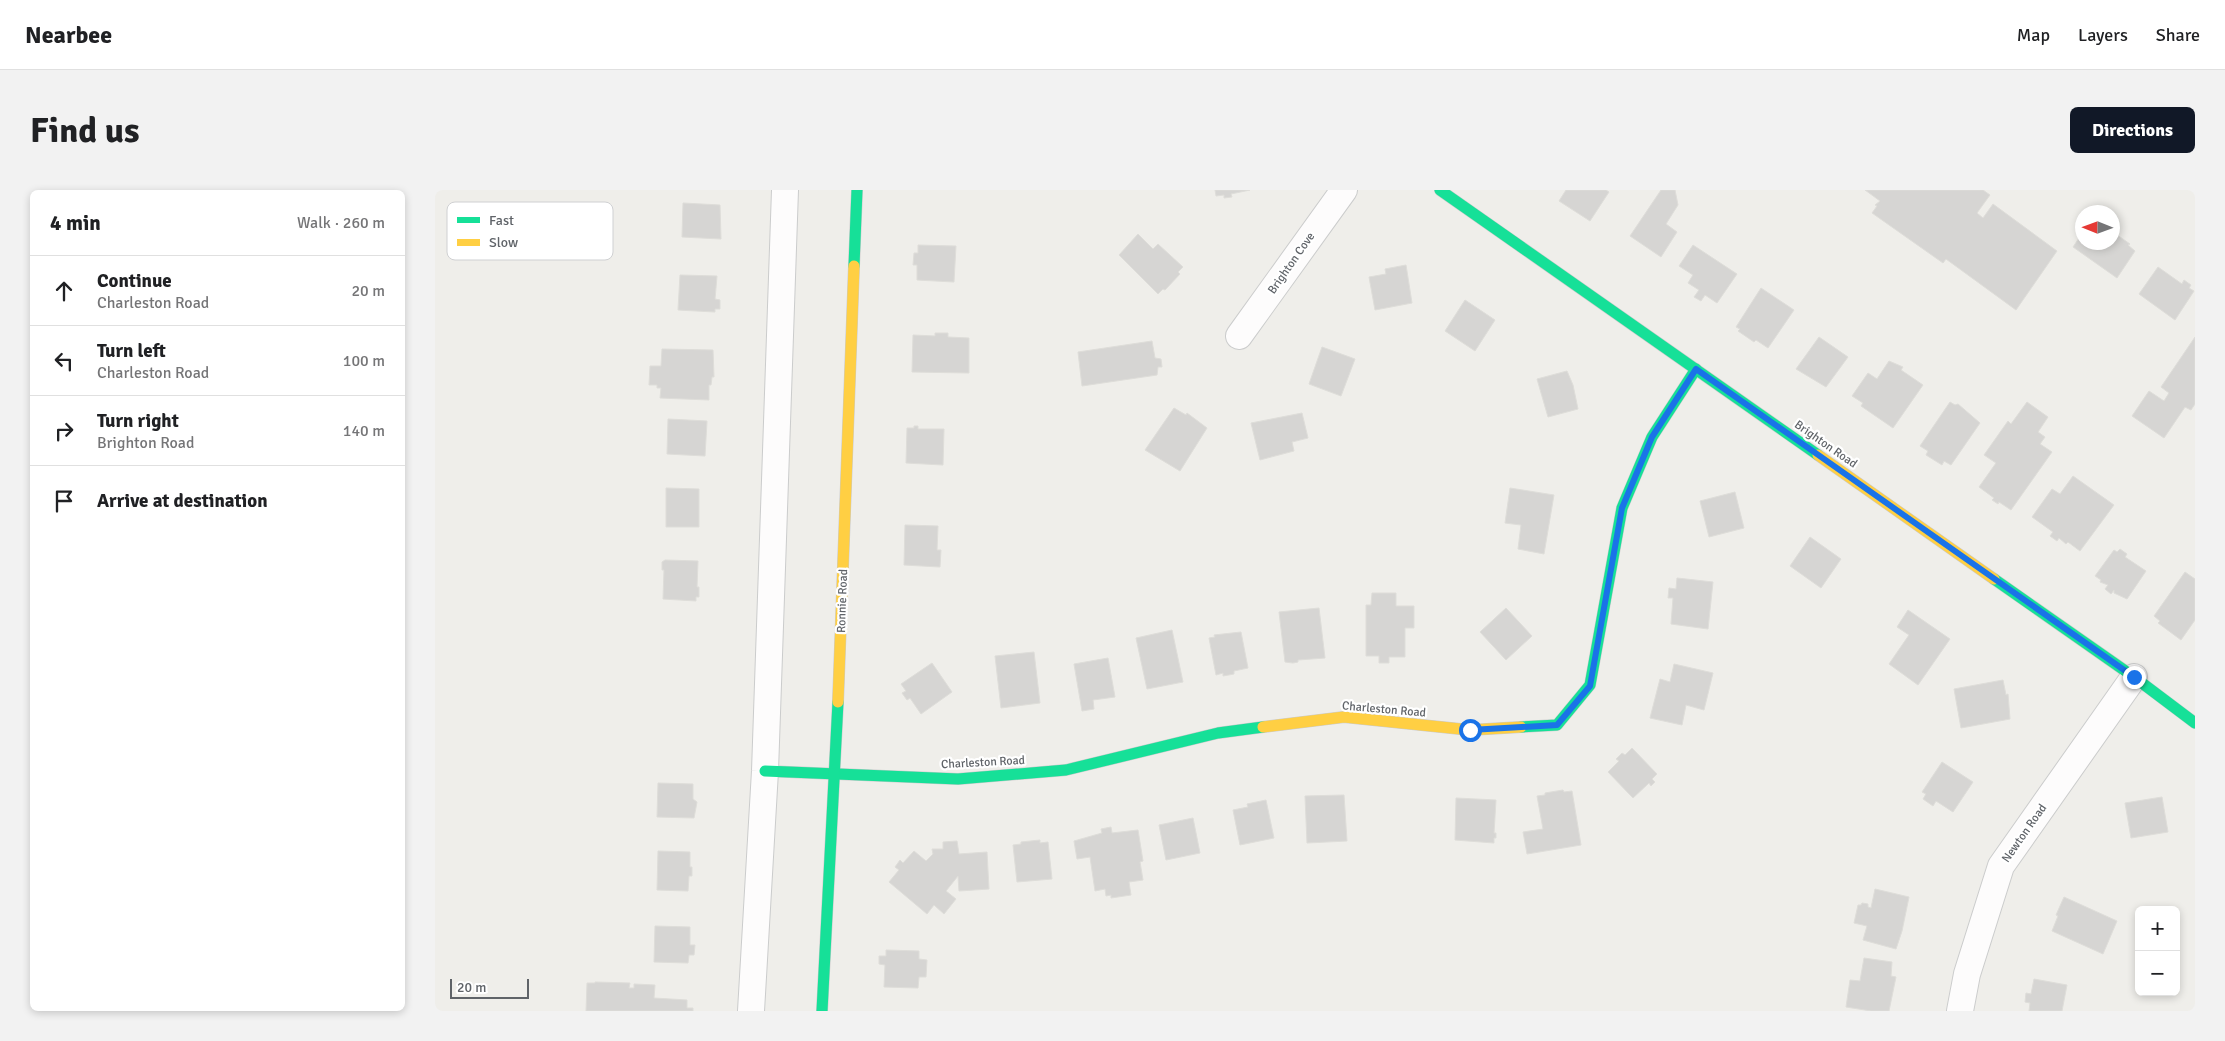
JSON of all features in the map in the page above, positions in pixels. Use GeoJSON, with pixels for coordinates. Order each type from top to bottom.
{"type":"FeatureCollection","features":[{"type":"Feature","properties":{"kind":"street"},"geometry":{"type":"LineString","coordinates":[[751,1011],[765,771],[785,190]]}},
{"type":"Feature","properties":{"kind":"street","name":"Ronnie Road"},"geometry":{"type":"LineString","coordinates":[[822,1011],[835,774],[857,190]]}},
{"type":"Feature","properties":{"kind":"street","name":"Brighton Cove"},"geometry":{"type":"LineString","coordinates":[[1239,336],[1344,190]]}},
{"type":"Feature","properties":{"kind":"street","name":"Brighton Road"},"geometry":{"type":"LineString","coordinates":[[1440,190],[2134,677],[2195,723]]}},
{"type":"Feature","properties":{"kind":"street","name":"Charleston Road"},"geometry":{"type":"LineString","coordinates":[[765,771],[958,779],[1066,770],[1218,733],[1344,717],[1470,730],[1557,725],[1590,686],[1622,508],[1652,437],[1696,369]]}},
{"type":"Feature","properties":{"kind":"street","name":"Newton Road"},"geometry":{"type":"LineString","coordinates":[[1960,1011],[1967,974],[2001,866],[2134,677]]}},
{"type":"Feature","properties":{"kind":"building"},"geometry":{"type":"Polygon","coordinates":[[[1215,190],[1250,190],[1231,194],[1232,197],[1224,198],[1224,195],[1216,196],[1215,190]]]}},
{"type":"Feature","properties":{"kind":"building"},"geometry":{"type":"Polygon","coordinates":[[[1566,190],[1606,190],[1609,192],[1590,221],[1559,201],[1566,190]]]}},
{"type":"Feature","properties":{"kind":"building"},"geometry":{"type":"Polygon","coordinates":[[[1661,190],[1675,190],[1678,205],[1666,224],[1677,232],[1661,257],[1630,236],[1661,190]]]}},
{"type":"Feature","properties":{"kind":"building"},"geometry":{"type":"Polygon","coordinates":[[[1865,190],[1983,190],[1990,195],[1977,213],[1983,218],[1993,204],[2057,251],[2016,310],[1946,259],[1943,263],[1872,213],[1877,206],[1875,205],[1880,201],[1865,190]]]}},
{"type":"Feature","properties":{"kind":"building"},"geometry":{"type":"Polygon","coordinates":[[[683,203],[720,205],[721,239],[682,237],[683,203]]]}},
{"type":"Feature","properties":{"kind":"building"},"geometry":{"type":"Polygon","coordinates":[[[1138,234],[1153,249],[1158,244],[1183,267],[1178,272],[1180,274],[1165,290],[1163,289],[1158,294],[1119,255],[1138,234]]]}},
{"type":"Feature","properties":{"kind":"building"},"geometry":{"type":"Polygon","coordinates":[[[2120,237],[2130,244],[2128,245],[2135,251],[2117,278],[2077,250],[2120,250],[2120,237]]]}},
{"type":"Feature","properties":{"kind":"building"},"geometry":{"type":"Polygon","coordinates":[[[918,245],[956,246],[954,282],[917,280],[917,265],[913,265],[914,253],[918,253],[918,245]]]}},
{"type":"Feature","properties":{"kind":"building"},"geometry":{"type":"Polygon","coordinates":[[[1693,245],[1737,274],[1717,303],[1705,295],[1701,301],[1694,297],[1699,290],[1688,283],[1693,275],[1679,266],[1693,245]]]}},
{"type":"Feature","properties":{"kind":"building"},"geometry":{"type":"Polygon","coordinates":[[[1406,265],[1412,303],[1375,310],[1369,277],[1386,274],[1385,269],[1406,265]]]}},
{"type":"Feature","properties":{"kind":"building"},"geometry":{"type":"Polygon","coordinates":[[[2158,267],[2182,284],[2184,280],[2191,285],[2189,288],[2194,291],[2175,320],[2139,294],[2158,267]]]}},
{"type":"Feature","properties":{"kind":"building"},"geometry":{"type":"Polygon","coordinates":[[[680,275],[717,276],[715,299],[720,300],[720,309],[715,309],[715,312],[678,310],[680,275]]]}},
{"type":"Feature","properties":{"kind":"building"},"geometry":{"type":"Polygon","coordinates":[[[1761,288],[1794,310],[1768,348],[1756,340],[1754,342],[1738,331],[1740,329],[1736,327],[1761,288]]]}},
{"type":"Feature","properties":{"kind":"building"},"geometry":{"type":"Polygon","coordinates":[[[1465,300],[1495,320],[1475,351],[1445,331],[1465,300]]]}},
{"type":"Feature","properties":{"kind":"building"},"geometry":{"type":"Polygon","coordinates":[[[935,333],[948,333],[948,337],[969,338],[969,373],[912,372],[913,335],[935,336],[935,333]]]}},
{"type":"Feature","properties":{"kind":"building"},"geometry":{"type":"Polygon","coordinates":[[[1819,337],[1848,357],[1826,387],[1796,369],[1819,337]]]}},
{"type":"Feature","properties":{"kind":"building"},"geometry":{"type":"Polygon","coordinates":[[[2195,337],[2195,404],[2191,410],[2185,407],[2164,438],[2132,416],[2149,391],[2164,401],[2169,393],[2161,387],[2195,337]]]}},
{"type":"Feature","properties":{"kind":"building"},"geometry":{"type":"Polygon","coordinates":[[[1152,341],[1155,358],[1161,359],[1162,367],[1158,367],[1157,375],[1082,386],[1078,352],[1152,341]]]}},
{"type":"Feature","properties":{"kind":"building"},"geometry":{"type":"Polygon","coordinates":[[[1322,347],[1355,359],[1341,396],[1309,384],[1322,347]]]}},
{"type":"Feature","properties":{"kind":"building"},"geometry":{"type":"Polygon","coordinates":[[[662,349],[713,350],[714,377],[712,377],[711,385],[709,385],[709,400],[660,398],[661,388],[657,388],[657,385],[649,385],[650,366],[661,366],[662,349]]]}},
{"type":"Feature","properties":{"kind":"building"},"geometry":{"type":"Polygon","coordinates":[[[1889,361],[1903,367],[1901,370],[1923,385],[1893,428],[1861,406],[1863,403],[1852,396],[1868,373],[1877,379],[1889,361]]]}},
{"type":"Feature","properties":{"kind":"building"},"geometry":{"type":"Polygon","coordinates":[[[1567,371],[1573,385],[1578,409],[1548,417],[1537,379],[1567,371]]]}},
{"type":"Feature","properties":{"kind":"building"},"geometry":{"type":"Polygon","coordinates":[[[1950,402],[1955,405],[1958,404],[1980,423],[1951,465],[1944,461],[1942,465],[1926,455],[1928,451],[1920,446],[1950,402]]]}},
{"type":"Feature","properties":{"kind":"building"},"geometry":{"type":"Polygon","coordinates":[[[2027,402],[2048,417],[2038,432],[2045,437],[2040,444],[2052,452],[2011,510],[1992,500],[1994,498],[1979,487],[1996,463],[1984,455],[2008,421],[2011,424],[2027,402]]]}},
{"type":"Feature","properties":{"kind":"building"},"geometry":{"type":"Polygon","coordinates":[[[1174,408],[1186,415],[1187,413],[1207,428],[1180,471],[1145,450],[1174,408]]]}},
{"type":"Feature","properties":{"kind":"building"},"geometry":{"type":"Polygon","coordinates":[[[1302,413],[1308,438],[1292,442],[1294,451],[1260,460],[1251,423],[1302,413]]]}},
{"type":"Feature","properties":{"kind":"building"},"geometry":{"type":"Polygon","coordinates":[[[668,419],[707,421],[705,456],[667,454],[668,419]]]}},
{"type":"Feature","properties":{"kind":"building"},"geometry":{"type":"Polygon","coordinates":[[[914,426],[918,426],[918,429],[944,429],[943,465],[906,463],[907,428],[914,428],[914,426]]]}},
{"type":"Feature","properties":{"kind":"building"},"geometry":{"type":"Polygon","coordinates":[[[2073,476],[2114,505],[2080,551],[2059,538],[2057,541],[2050,536],[2053,532],[2032,517],[2052,489],[2060,494],[2073,476]]]}},
{"type":"Feature","properties":{"kind":"building"},"geometry":{"type":"Polygon","coordinates":[[[666,488],[699,489],[699,527],[666,527],[666,488]]]}},
{"type":"Feature","properties":{"kind":"building"},"geometry":{"type":"Polygon","coordinates":[[[1510,488],[1554,495],[1544,554],[1518,549],[1521,525],[1505,523],[1510,488]]]}},
{"type":"Feature","properties":{"kind":"building"},"geometry":{"type":"Polygon","coordinates":[[[1735,492],[1744,528],[1709,537],[1700,501],[1735,492]]]}},
{"type":"Feature","properties":{"kind":"building"},"geometry":{"type":"Polygon","coordinates":[[[905,525],[938,526],[937,550],[941,550],[940,567],[904,565],[905,525]]]}},
{"type":"Feature","properties":{"kind":"building"},"geometry":{"type":"Polygon","coordinates":[[[1810,537],[1841,559],[1821,588],[1790,566],[1810,537]]]}},
{"type":"Feature","properties":{"kind":"building"},"geometry":{"type":"Polygon","coordinates":[[[2120,549],[2127,554],[2125,557],[2146,571],[2127,599],[2114,593],[2114,590],[2111,594],[2105,589],[2108,585],[2100,582],[2101,580],[2095,576],[2114,550],[2117,552],[2120,549]]]}},
{"type":"Feature","properties":{"kind":"building"},"geometry":{"type":"Polygon","coordinates":[[[665,560],[698,561],[697,587],[699,587],[699,597],[696,597],[696,601],[663,599],[664,570],[662,570],[662,562],[665,560]]]}},
{"type":"Feature","properties":{"kind":"building"},"geometry":{"type":"Polygon","coordinates":[[[2185,572],[2195,579],[2195,620],[2181,640],[2158,623],[2160,621],[2154,616],[2185,572]]]}},
{"type":"Feature","properties":{"kind":"building"},"geometry":{"type":"Polygon","coordinates":[[[1677,578],[1713,582],[1708,629],[1671,624],[1673,598],[1668,598],[1669,588],[1676,589],[1677,578]]]}},
{"type":"Feature","properties":{"kind":"building"},"geometry":{"type":"Polygon","coordinates":[[[1372,593],[1396,593],[1396,606],[1414,606],[1414,628],[1405,628],[1405,657],[1389,657],[1389,663],[1379,663],[1379,656],[1366,656],[1366,605],[1371,605],[1372,593]]]}},
{"type":"Feature","properties":{"kind":"building"},"geometry":{"type":"Polygon","coordinates":[[[1319,608],[1325,658],[1298,660],[1298,662],[1293,663],[1285,662],[1279,612],[1319,608]]]}},
{"type":"Feature","properties":{"kind":"building"},"geometry":{"type":"Polygon","coordinates":[[[1506,608],[1532,636],[1506,660],[1480,632],[1506,608]]]}},
{"type":"Feature","properties":{"kind":"building"},"geometry":{"type":"Polygon","coordinates":[[[1908,610],[1950,639],[1918,685],[1889,664],[1909,635],[1897,627],[1908,610]]]}},
{"type":"Feature","properties":{"kind":"building"},"geometry":{"type":"Polygon","coordinates":[[[1172,630],[1183,682],[1147,689],[1136,638],[1172,630]]]}},
{"type":"Feature","properties":{"kind":"building"},"geometry":{"type":"Polygon","coordinates":[[[1241,632],[1248,668],[1234,671],[1234,674],[1223,676],[1223,673],[1216,675],[1209,638],[1215,637],[1214,635],[1241,632]]]}},
{"type":"Feature","properties":{"kind":"building"},"geometry":{"type":"Polygon","coordinates":[[[1034,652],[1040,703],[1001,708],[995,656],[1034,652]]]}},
{"type":"Feature","properties":{"kind":"building"},"geometry":{"type":"Polygon","coordinates":[[[1108,658],[1115,697],[1093,700],[1094,709],[1082,711],[1074,664],[1108,658]]]}},
{"type":"Feature","properties":{"kind":"building"},"geometry":{"type":"Polygon","coordinates":[[[932,663],[952,692],[921,714],[910,698],[907,700],[902,693],[906,691],[901,684],[932,663]]]}},
{"type":"Feature","properties":{"kind":"building"},"geometry":{"type":"Polygon","coordinates":[[[1674,664],[1713,673],[1704,710],[1686,705],[1682,725],[1650,718],[1660,679],[1670,682],[1674,664]]]}},
{"type":"Feature","properties":{"kind":"building"},"geometry":{"type":"Polygon","coordinates":[[[2003,680],[2006,695],[2008,694],[2010,719],[1961,728],[1954,689],[2003,680]]]}},
{"type":"Feature","properties":{"kind":"building"},"geometry":{"type":"Polygon","coordinates":[[[1632,748],[1657,774],[1652,779],[1655,782],[1651,786],[1649,783],[1633,798],[1608,772],[1619,761],[1616,759],[1622,753],[1625,755],[1632,748]]]}},
{"type":"Feature","properties":{"kind":"building"},"geometry":{"type":"Polygon","coordinates":[[[1942,762],[1973,782],[1953,812],[1936,801],[1933,806],[1923,799],[1926,794],[1922,792],[1942,762]]]}},
{"type":"Feature","properties":{"kind":"building"},"geometry":{"type":"Polygon","coordinates":[[[658,783],[693,784],[693,799],[697,802],[694,818],[657,817],[658,783]]]}},
{"type":"Feature","properties":{"kind":"building"},"geometry":{"type":"Polygon","coordinates":[[[1563,790],[1564,792],[1572,791],[1581,845],[1527,854],[1523,832],[1543,829],[1537,796],[1563,790]]]}},
{"type":"Feature","properties":{"kind":"building"},"geometry":{"type":"Polygon","coordinates":[[[1344,795],[1347,841],[1307,843],[1305,796],[1344,795]]]}},
{"type":"Feature","properties":{"kind":"building"},"geometry":{"type":"Polygon","coordinates":[[[2162,797],[2168,832],[2131,838],[2125,803],[2162,797]]]}},
{"type":"Feature","properties":{"kind":"building"},"geometry":{"type":"Polygon","coordinates":[[[1456,798],[1496,800],[1494,833],[1496,833],[1496,838],[1494,838],[1494,843],[1455,840],[1456,798]]]}},
{"type":"Feature","properties":{"kind":"building"},"geometry":{"type":"Polygon","coordinates":[[[1266,800],[1274,838],[1240,845],[1233,810],[1248,807],[1247,804],[1266,800]]]}},
{"type":"Feature","properties":{"kind":"building"},"geometry":{"type":"Polygon","coordinates":[[[1193,818],[1200,853],[1166,860],[1159,825],[1193,818]]]}},
{"type":"Feature","properties":{"kind":"building"},"geometry":{"type":"Polygon","coordinates":[[[1111,827],[1112,833],[1138,830],[1143,861],[1140,862],[1143,880],[1129,882],[1131,895],[1111,898],[1111,895],[1106,896],[1105,889],[1095,891],[1090,857],[1077,859],[1074,841],[1102,833],[1101,829],[1111,827]]]}},
{"type":"Feature","properties":{"kind":"building"},"geometry":{"type":"Polygon","coordinates":[[[1040,840],[1040,843],[1048,842],[1052,879],[1017,882],[1013,845],[1040,840]]]}},
{"type":"Feature","properties":{"kind":"building"},"geometry":{"type":"Polygon","coordinates":[[[957,841],[959,854],[987,852],[989,889],[959,891],[958,876],[946,891],[956,899],[944,914],[934,905],[927,914],[889,882],[899,870],[895,867],[900,860],[903,863],[914,851],[926,861],[933,854],[932,849],[943,849],[943,842],[957,841]]]}},
{"type":"Feature","properties":{"kind":"building"},"geometry":{"type":"Polygon","coordinates":[[[658,851],[690,852],[692,876],[689,876],[688,891],[657,890],[658,851]]]}},
{"type":"Feature","properties":{"kind":"building"},"geometry":{"type":"Polygon","coordinates":[[[1875,889],[1909,897],[1896,949],[1863,940],[1867,926],[1854,923],[1858,905],[1862,903],[1868,904],[1868,907],[1871,908],[1875,889]]]}},
{"type":"Feature","properties":{"kind":"building"},"geometry":{"type":"Polygon","coordinates":[[[2064,897],[2117,921],[2103,954],[2052,931],[2058,916],[2056,915],[2064,897]]]}},
{"type":"Feature","properties":{"kind":"building"},"geometry":{"type":"Polygon","coordinates":[[[655,926],[690,927],[690,945],[695,945],[694,955],[689,955],[688,963],[654,962],[655,926]]]}},
{"type":"Feature","properties":{"kind":"building"},"geometry":{"type":"Polygon","coordinates":[[[886,950],[919,951],[919,959],[927,960],[926,977],[919,977],[918,988],[884,987],[885,965],[879,964],[879,956],[886,956],[886,950]]]}},
{"type":"Feature","properties":{"kind":"building"},"geometry":{"type":"Polygon","coordinates":[[[1864,958],[1892,962],[1891,976],[1896,977],[1889,1011],[1871,1011],[1846,1007],[1850,980],[1860,981],[1864,958]]]}},
{"type":"Feature","properties":{"kind":"building"},"geometry":{"type":"Polygon","coordinates":[[[2034,979],[2067,985],[2062,1011],[2029,1011],[2030,1003],[2025,1002],[2026,993],[2031,994],[2034,979]]]}},
{"type":"Feature","properties":{"kind":"building"},"geometry":{"type":"Polygon","coordinates":[[[587,983],[630,983],[629,988],[634,988],[634,984],[655,985],[654,998],[687,1000],[687,1008],[693,1008],[693,1011],[586,1011],[587,983]]]}},
{"type":"Feature","properties":{"kind":"traffic: fast"},"geometry":{"type":"LineString","coordinates":[[854,266],[857,190]]}},
{"type":"Feature","properties":{"kind":"traffic: fast"},"geometry":{"type":"LineString","coordinates":[[1440,190],[1818,455]]}},
{"type":"Feature","properties":{"kind":"traffic: fast"},"geometry":{"type":"LineString","coordinates":[[1521,727],[1557,725],[1590,685],[1622,508],[1652,437],[1696,369]]}},
{"type":"Feature","properties":{"kind":"traffic: fast"},"geometry":{"type":"LineString","coordinates":[[1994,579],[2134,677],[2195,723]]}},
{"type":"Feature","properties":{"kind":"traffic: fast"},"geometry":{"type":"LineString","coordinates":[[822,1011],[838,702]]}},
{"type":"Feature","properties":{"kind":"traffic: fast"},"geometry":{"type":"LineString","coordinates":[[765,771],[958,779],[1066,770],[1218,733],[1263,727]]}},
{"type":"Feature","properties":{"kind":"traffic: slow"},"geometry":{"type":"LineString","coordinates":[[838,702],[854,266]]}},
{"type":"Feature","properties":{"kind":"traffic: slow"},"geometry":{"type":"LineString","coordinates":[[1818,455],[1994,579]]}},
{"type":"Feature","properties":{"kind":"traffic: slow"},"geometry":{"type":"LineString","coordinates":[[1263,727],[1344,717],[1470,730],[1521,727]]}},
{"type":"Feature","properties":{"kind":"route"},"geometry":{"type":"LineString","coordinates":[[1470,730],[1557,725],[1590,686],[1622,508],[1652,437],[1696,369],[2134,677]]}}]}
